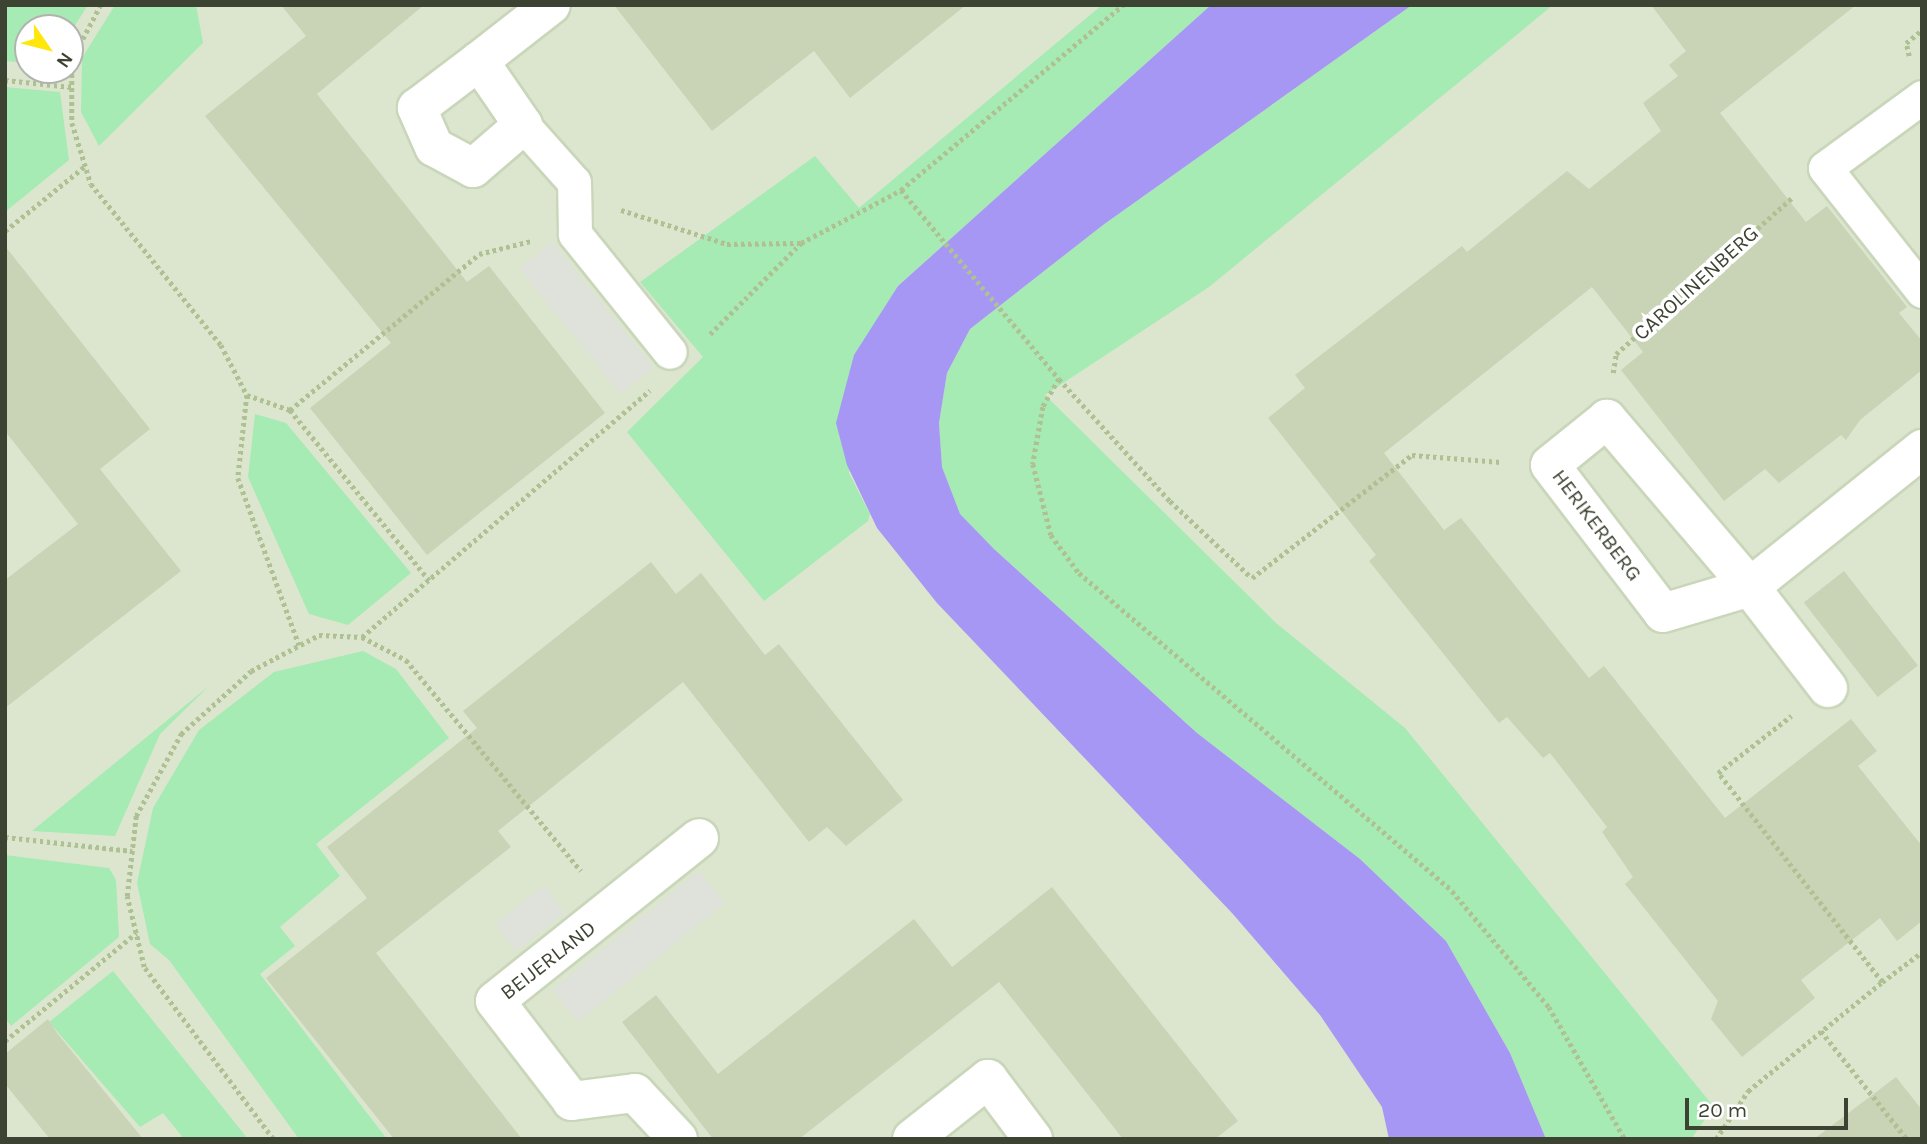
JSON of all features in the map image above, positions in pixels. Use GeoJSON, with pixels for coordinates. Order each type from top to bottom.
{"type":"FeatureCollection","features":[{"type":"Feature","properties":{"kind":"street"},"geometry":{"type":"LineString","coordinates":[[480,61],[523,125],[473,168],[434,147],[417,108],[551,5]]}},
{"type":"Feature","properties":{"kind":"street"},"geometry":{"type":"LineString","coordinates":[[1606,419],[1750,587],[1828,688]]}},
{"type":"Feature","properties":{"kind":"street","name":"HERIKERBERG"},"geometry":{"type":"LineString","coordinates":[[1606,419],[1550,465],[1663,613],[1750,587],[1922,449]]}},
{"type":"Feature","properties":{"kind":"street","name":"BEIJERLAND"},"geometry":{"type":"LineString","coordinates":[[678,1139],[635,1093],[572,1101],[495,1001],[699,838]]}},
{"type":"Feature","properties":{"kind":"street"},"geometry":{"type":"LineString","coordinates":[[912,1139],[988,1079],[1033,1139]]}},
{"type":"Feature","properties":{"kind":"lane"},"geometry":{"type":"LineString","coordinates":[[1922,97],[1825,168],[1922,291]]}},
{"type":"Feature","properties":{"kind":"lane"},"geometry":{"type":"LineString","coordinates":[[523,125],[574,182],[578,195],[575,234],[676,360]]}},
{"type":"Feature","properties":{"kind":"path"},"geometry":{"type":"LineString","coordinates":[[101,5],[72,61],[72,123],[85,166],[91,184],[221,345],[247,395],[238,478],[299,645]]}},
{"type":"Feature","properties":{"kind":"path"},"geometry":{"type":"LineString","coordinates":[[362,637],[676,360],[801,243],[901,190],[1123,5]]}},
{"type":"Feature","properties":{"kind":"path"},"geometry":{"type":"LineString","coordinates":[[5,79],[72,87]]}},
{"type":"Feature","properties":{"kind":"path"},"geometry":{"type":"LineString","coordinates":[[5,231],[85,166]]}},
{"type":"Feature","properties":{"kind":"path","name":"CAROLINENBERG"},"geometry":{"type":"LineString","coordinates":[[1606,419],[1616,354],[1825,168]]}},
{"type":"Feature","properties":{"kind":"path"},"geometry":{"type":"LineString","coordinates":[[901,190],[1059,379],[1170,501],[1252,578],[1412,455],[1550,465]]}},
{"type":"Feature","properties":{"kind":"path"},"geometry":{"type":"LineString","coordinates":[[290,410],[479,254],[523,246],[564,221],[578,195],[727,244],[801,243]]}},
{"type":"Feature","properties":{"kind":"path"},"geometry":{"type":"LineString","coordinates":[[1059,379],[1040,417],[1033,464],[1051,534],[1079,573],[1452,891],[1549,1007],[1625,1139]]}},
{"type":"Feature","properties":{"kind":"path"},"geometry":{"type":"LineString","coordinates":[[247,395],[290,410],[429,580]]}},
{"type":"Feature","properties":{"kind":"path"},"geometry":{"type":"LineString","coordinates":[[272,1139],[144,967],[127,896],[136,816],[181,734],[251,671],[318,635],[362,637],[406,660],[613,909]]}},
{"type":"Feature","properties":{"kind":"path"},"geometry":{"type":"LineString","coordinates":[[1828,688],[1718,773],[1882,982]]}},
{"type":"Feature","properties":{"kind":"path"},"geometry":{"type":"LineString","coordinates":[[5,837],[132,851]]}},
{"type":"Feature","properties":{"kind":"path"},"geometry":{"type":"LineString","coordinates":[[5,1041],[136,933]]}},
{"type":"Feature","properties":{"kind":"path"},"geometry":{"type":"LineString","coordinates":[[1716,1139],[1748,1091],[1922,952]]}},
{"type":"Feature","properties":{"kind":"path"},"geometry":{"type":"LineString","coordinates":[[1821,1031],[1908,1139]]}},
{"type":"Feature","properties":{"kind":"shaded area"},"geometry":{"type":"Polygon","coordinates":[[[5,5],[1922,5],[1922,1139],[5,1139],[5,5]]]}},
{"type":"Feature","properties":{"kind":"shaded area"},"geometry":{"type":"Polygon","coordinates":[[[1211,5],[1412,5],[1103,225],[970,329],[947,373],[939,423],[942,467],[960,514],[994,549],[1197,733],[1360,859],[1446,941],[1510,1053],[1546,1139],[1389,1139],[1382,1107],[1320,1015],[1232,913],[937,603],[877,528],[847,465],[836,423],[854,355],[898,286],[1211,5]]]}},
{"type":"Feature","properties":{"kind":"shaded area"},"geometry":{"type":"Polygon","coordinates":[[[552,242],[653,367],[621,394],[519,268],[552,242]]]}},
{"type":"Feature","properties":{"kind":"shaded area"},"geometry":{"type":"Polygon","coordinates":[[[699,871],[725,903],[578,1022],[552,990],[699,871]]]}},
{"type":"Feature","properties":{"kind":"shaded area"},"geometry":{"type":"Polygon","coordinates":[[[544,886],[565,913],[516,951],[495,924],[544,886]]]}},
{"type":"Feature","properties":{"kind":"green space"},"geometry":{"type":"Polygon","coordinates":[[[5,5],[88,5],[82,14],[14,14],[14,62],[5,61],[5,5]]]}},
{"type":"Feature","properties":{"kind":"green space"},"geometry":{"type":"Polygon","coordinates":[[[115,5],[196,5],[203,43],[99,146],[81,112],[84,55],[115,5]]]}},
{"type":"Feature","properties":{"kind":"green space"},"geometry":{"type":"Polygon","coordinates":[[[1102,5],[1211,5],[898,286],[849,473],[870,514],[868,521],[764,601],[627,432],[703,357],[640,282],[815,156],[859,208],[1102,5]]]}},
{"type":"Feature","properties":{"kind":"green space"},"geometry":{"type":"Polygon","coordinates":[[[1412,5],[1553,5],[1209,287],[1045,395],[1276,623],[1405,728],[1714,1107],[1691,1139],[1546,1139],[1510,1053],[1446,941],[1360,859],[1197,733],[994,549],[959,514],[942,467],[939,423],[947,373],[970,329],[1103,225],[1412,5]]]}},
{"type":"Feature","properties":{"kind":"green space"},"geometry":{"type":"Polygon","coordinates":[[[5,87],[60,92],[69,160],[5,212],[5,87]]]}},
{"type":"Feature","properties":{"kind":"green space"},"geometry":{"type":"Polygon","coordinates":[[[255,414],[286,423],[411,573],[348,625],[309,614],[248,477],[255,414]]]}},
{"type":"Feature","properties":{"kind":"green space"},"geometry":{"type":"Polygon","coordinates":[[[363,651],[396,669],[449,738],[316,844],[340,876],[280,927],[295,946],[260,974],[387,1139],[299,1139],[169,960],[150,944],[137,883],[153,808],[199,730],[274,672],[363,651]]]}},
{"type":"Feature","properties":{"kind":"green space"},"geometry":{"type":"Polygon","coordinates":[[[209,686],[160,734],[115,836],[32,831],[209,686]]]}},
{"type":"Feature","properties":{"kind":"green space"},"geometry":{"type":"Polygon","coordinates":[[[5,855],[109,868],[116,880],[119,937],[11,1026],[5,1018],[5,855]]]}},
{"type":"Feature","properties":{"kind":"green space"},"geometry":{"type":"Polygon","coordinates":[[[113,971],[248,1139],[184,1139],[163,1113],[140,1127],[49,1022],[113,971]]]}},
{"type":"Feature","properties":{"kind":"building"},"geometry":{"type":"Polygon","coordinates":[[[281,5],[424,5],[317,94],[467,282],[489,266],[605,413],[427,555],[310,408],[391,343],[205,116],[306,36],[281,5]]]}},
{"type":"Feature","properties":{"kind":"building"},"geometry":{"type":"Polygon","coordinates":[[[614,5],[966,5],[850,98],[814,51],[712,131],[614,5]]]}},
{"type":"Feature","properties":{"kind":"building"},"geometry":{"type":"Polygon","coordinates":[[[1651,5],[1856,5],[1720,113],[1806,222],[1827,206],[1907,307],[1899,313],[1922,341],[1922,370],[1860,420],[1846,440],[1841,435],[1779,483],[1765,469],[1724,501],[1621,370],[1643,352],[1592,287],[1384,453],[1444,530],[1461,518],[1589,678],[1604,666],[1725,818],[1851,719],[1877,751],[1858,766],[1922,846],[1922,921],[1897,941],[1880,918],[1801,980],[1815,998],[1742,1057],[1711,1019],[1718,1001],[1625,884],[1633,877],[1602,832],[1607,827],[1550,753],[1543,758],[1507,717],[1499,723],[1369,561],[1376,555],[1268,418],[1305,388],[1295,375],[1462,246],[1467,252],[1567,171],[1589,189],[1661,131],[1643,103],[1678,76],[1669,65],[1686,51],[1651,5]]]}},
{"type":"Feature","properties":{"kind":"building"},"geometry":{"type":"Polygon","coordinates":[[[5,246],[150,429],[100,469],[181,571],[5,708],[5,580],[78,524],[5,431],[5,246]]]}},
{"type":"Feature","properties":{"kind":"building"},"geometry":{"type":"Polygon","coordinates":[[[651,562],[676,594],[701,573],[765,655],[779,644],[903,800],[846,846],[827,827],[809,842],[683,682],[498,831],[511,847],[376,953],[522,1139],[394,1139],[266,978],[367,898],[327,847],[477,728],[463,711],[651,562]]]}},
{"type":"Feature","properties":{"kind":"building"},"geometry":{"type":"Polygon","coordinates":[[[1844,571],[1918,666],[1878,697],[1804,602],[1844,571]]]}},
{"type":"Feature","properties":{"kind":"building"},"geometry":{"type":"Polygon","coordinates":[[[1052,887],[1238,1121],[1215,1139],[1123,1139],[999,982],[799,1139],[713,1139],[622,1022],[656,995],[718,1074],[914,919],[952,967],[1052,887]]]}},
{"type":"Feature","properties":{"kind":"building"},"geometry":{"type":"Polygon","coordinates":[[[48,1019],[143,1139],[50,1139],[5,1084],[5,1054],[48,1019]]]}},
{"type":"Feature","properties":{"kind":"building"},"geometry":{"type":"Polygon","coordinates":[[[1896,1077],[1922,1110],[1922,1139],[1814,1139],[1896,1077]]]}}]}
